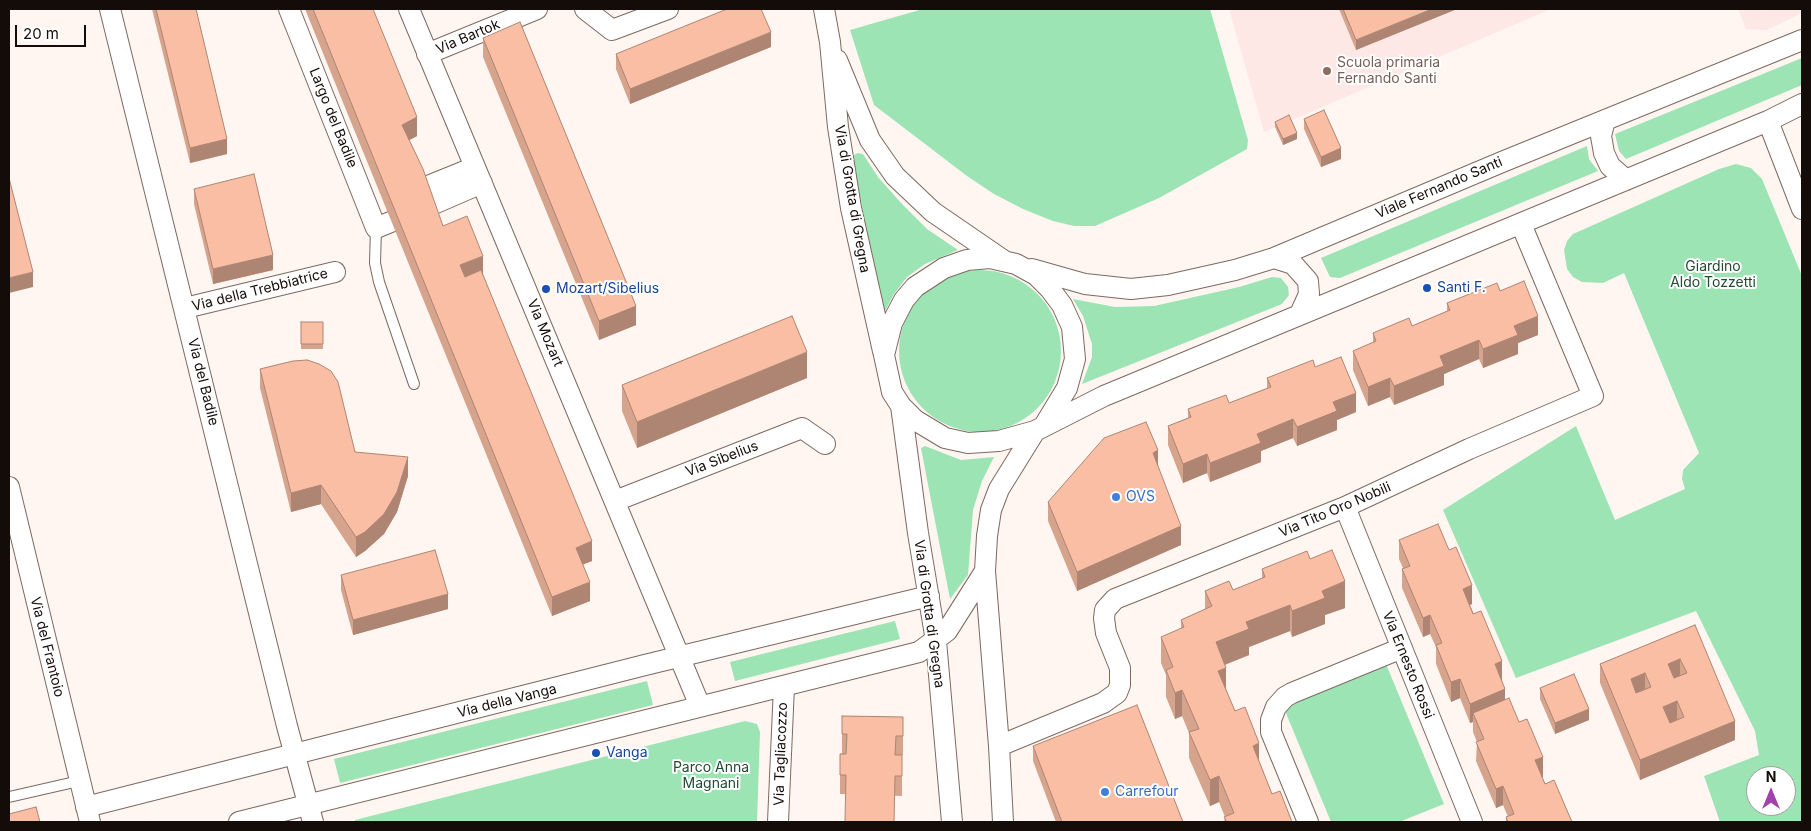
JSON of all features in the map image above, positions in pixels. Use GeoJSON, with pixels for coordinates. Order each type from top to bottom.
{"type":"FeatureCollection","features":[{"type":"Feature","properties":{"kind":"street","name":"Via del Badile"},"geometry":{"type":"LineString","coordinates":[[110,9],[311,814]]}},
{"type":"Feature","properties":{"kind":"street","name":"Largo del Badile"},"geometry":{"type":"LineString","coordinates":[[290,9],[381,215]]}},
{"type":"Feature","properties":{"kind":"street","name":"Via Mozart"},"geometry":{"type":"LineString","coordinates":[[409,9],[700,706]]}},
{"type":"Feature","properties":{"kind":"street","name":"Via Bartok"},"geometry":{"type":"LineString","coordinates":[[427,54],[537,9]]}},
{"type":"Feature","properties":{"kind":"street"},"geometry":{"type":"LineString","coordinates":[[585,9],[612,30],[668,9]]}},
{"type":"Feature","properties":{"kind":"street","name":"Via di Grotta di Gregna"},"geometry":{"type":"LineString","coordinates":[[829,12],[838,127],[851,208],[889,385],[901,406],[918,533],[936,641],[952,822]]}},
{"type":"Feature","properties":{"kind":"street","name":"Viale Fernando Santi"},"geometry":{"type":"LineString","coordinates":[[1010,262],[1084,284],[1139,288],[1203,279],[1274,258],[1802,40]]}},
{"type":"Feature","properties":{"kind":"street","name":"Via di Grotta di Gregna"},"geometry":{"type":"LineString","coordinates":[[830,42],[870,140],[891,171],[912,194],[933,212],[1010,262]]}},
{"type":"Feature","properties":{"kind":"street"},"geometry":{"type":"LineString","coordinates":[[901,406],[925,427],[955,441],[990,443],[1040,429],[1095,400],[1768,121],[1802,104]]}},
{"type":"Feature","properties":{"kind":"street"},"geometry":{"type":"LineString","coordinates":[[1605,120],[1601,136],[1604,153],[1610,166],[1626,180]]}},
{"type":"Feature","properties":{"kind":"street"},"geometry":{"type":"LineString","coordinates":[[1768,121],[1802,209]]}},
{"type":"Feature","properties":{"kind":"street"},"geometry":{"type":"LineString","coordinates":[[426,197],[479,175]]}},
{"type":"Feature","properties":{"kind":"street","name":"Via Tito Oro Nobili"},"geometry":{"type":"LineString","coordinates":[[999,746],[1103,702],[1117,693],[1120,686],[1120,668],[1106,633],[1104,618],[1105,610],[1115,599],[1345,507],[1469,449],[1593,396],[1521,224]]}},
{"type":"Feature","properties":{"kind":"street"},"geometry":{"type":"LineString","coordinates":[[884,355],[892,323],[908,294],[922,281],[957,263],[977,258],[1010,262],[1036,275],[1050,288],[1062,305],[1072,327],[1075,358],[1062,398],[1005,477],[994,499],[987,536],[985,571],[1003,822]]}},
{"type":"Feature","properties":{"kind":"street"},"geometry":{"type":"LineString","coordinates":[[1274,258],[1293,264],[1308,281],[1309,294],[1300,314]]}},
{"type":"Feature","properties":{"kind":"street","name":"Via della Trebbiatrice"},"geometry":{"type":"LineString","coordinates":[[185,308],[335,272]]}},
{"type":"Feature","properties":{"kind":"street","name":"Via Sibelius"},"geometry":{"type":"LineString","coordinates":[[615,501],[802,428],[826,444]]}},
{"type":"Feature","properties":{"kind":"street","name":"Via del Frantoio"},"geometry":{"type":"LineString","coordinates":[[9,486],[88,815]]}},
{"type":"Feature","properties":{"kind":"street","name":"Via Ernesto Rossi"},"geometry":{"type":"LineString","coordinates":[[1345,507],[1472,822]]}},
{"type":"Feature","properties":{"kind":"street"},"geometry":{"type":"LineString","coordinates":[[239,822],[311,814],[700,706],[913,654],[924,650],[936,641],[956,619],[985,571]]}},
{"type":"Feature","properties":{"kind":"street","name":"Via della Vanga"},"geometry":{"type":"LineString","coordinates":[[88,815],[295,755],[680,656],[929,596]]}},
{"type":"Feature","properties":{"kind":"street"},"geometry":{"type":"LineString","coordinates":[[1308,822],[1271,732],[1271,720],[1276,707],[1292,693],[1402,648]]}},
{"type":"Feature","properties":{"kind":"street","name":"Via Tagliacozzo"},"geometry":{"type":"LineString","coordinates":[[778,822],[784,686]]}},
{"type":"Feature","properties":{"kind":"lane"},"geometry":{"type":"LineString","coordinates":[[381,215],[376,263],[379,282],[414,384]]}},
{"type":"Feature","properties":{"kind":"lane"},"geometry":{"type":"LineString","coordinates":[[9,797],[79,781]]}},
{"type":"Feature","properties":{"kind":"shaded area","name":"Scuola primaria Fernando Santi"},"geometry":{"type":"Polygon","coordinates":[[[1229,9],[1551,9],[1264,132],[1229,9]]]}},
{"type":"Feature","properties":{"kind":"shaded area"},"geometry":{"type":"Polygon","coordinates":[[[1738,9],[1802,9],[1802,13],[1767,30],[1746,29],[1738,9]]]}},
{"type":"Feature","properties":{"kind":"green space"},"geometry":{"type":"Polygon","coordinates":[[[923,9],[1210,9],[1248,140],[1247,149],[1159,198],[1095,226],[1074,226],[1053,221],[1023,209],[994,194],[967,176],[874,105],[850,30],[923,9]]]}},
{"type":"Feature","properties":{"kind":"green space"},"geometry":{"type":"Polygon","coordinates":[[[1802,58],[1802,85],[1626,159],[1619,151],[1615,134],[1802,58]]]}},
{"type":"Feature","properties":{"kind":"green space"},"geometry":{"type":"Polygon","coordinates":[[[1587,146],[1589,159],[1598,171],[1340,278],[1330,277],[1321,258],[1587,146]]]}},
{"type":"Feature","properties":{"kind":"green space"},"geometry":{"type":"Polygon","coordinates":[[[858,153],[863,154],[878,177],[927,229],[958,250],[925,264],[907,277],[894,294],[883,315],[853,159],[854,155],[858,153]]]}},
{"type":"Feature","properties":{"kind":"green space","name":"Giardino Aldo Tozzetti"},"geometry":{"type":"Polygon","coordinates":[[[1736,164],[1751,168],[1762,179],[1802,276],[1802,822],[1720,822],[1704,776],[1759,755],[1755,731],[1696,611],[1516,678],[1443,510],[1576,426],[1615,520],[1685,489],[1682,479],[1683,470],[1699,453],[1624,273],[1603,283],[1582,282],[1573,277],[1567,269],[1564,250],[1567,241],[1573,234],[1719,169],[1736,164]]]}},
{"type":"Feature","properties":{"kind":"green space"},"geometry":{"type":"Polygon","coordinates":[[[988,270],[1004,273],[1018,279],[1043,300],[1052,313],[1058,327],[1061,351],[1060,367],[1052,389],[1031,414],[1018,423],[1004,429],[972,432],[956,429],[942,423],[917,402],[908,389],[902,375],[899,343],[902,327],[908,313],[929,288],[942,279],[956,273],[988,270]]]}},
{"type":"Feature","properties":{"kind":"green space"},"geometry":{"type":"Polygon","coordinates":[[[1272,277],[1281,278],[1288,287],[1289,295],[1282,304],[1082,384],[1092,357],[1092,344],[1083,316],[1073,299],[1115,307],[1154,306],[1239,287],[1272,277]]]}},
{"type":"Feature","properties":{"kind":"green space"},"geometry":{"type":"Polygon","coordinates":[[[925,446],[961,460],[994,457],[982,481],[973,510],[968,575],[950,599],[921,448],[925,446]]]}},
{"type":"Feature","properties":{"kind":"green space"},"geometry":{"type":"Polygon","coordinates":[[[895,621],[900,639],[735,681],[730,662],[895,621]]]}},
{"type":"Feature","properties":{"kind":"green space"},"geometry":{"type":"Polygon","coordinates":[[[1386,664],[1444,804],[1399,822],[1331,822],[1283,706],[1386,664]]]}},
{"type":"Feature","properties":{"kind":"green space"},"geometry":{"type":"Polygon","coordinates":[[[647,681],[653,705],[340,783],[334,759],[647,681]]]}},
{"type":"Feature","properties":{"kind":"green space","name":"Parco Anna Magnani"},"geometry":{"type":"Polygon","coordinates":[[[745,721],[757,724],[760,732],[757,822],[355,822],[355,820],[745,721]]]}},
{"type":"Feature","properties":{"kind":"building"},"geometry":{"type":"Polygon","coordinates":[[[156,9],[196,9],[227,139],[190,148],[156,9]]]}},
{"type":"Feature","properties":{"kind":"building"},"geometry":{"type":"Polygon","coordinates":[[[313,9],[373,9],[417,117],[402,125],[423,169],[443,226],[467,216],[483,256],[460,265],[465,277],[481,270],[592,541],[576,548],[590,582],[552,597],[313,9]]]}},
{"type":"Feature","properties":{"kind":"building"},"geometry":{"type":"Polygon","coordinates":[[[727,9],[761,9],[771,32],[630,89],[616,54],[727,9]]]}},
{"type":"Feature","properties":{"kind":"building"},"geometry":{"type":"Polygon","coordinates":[[[1343,9],[1432,9],[1356,40],[1343,9]]]}},
{"type":"Feature","properties":{"kind":"building"},"geometry":{"type":"Polygon","coordinates":[[[520,22],[636,306],[599,321],[483,38],[520,22]]]}},
{"type":"Feature","properties":{"kind":"building"},"geometry":{"type":"Polygon","coordinates":[[[1324,110],[1341,148],[1321,157],[1304,119],[1324,110]]]}},
{"type":"Feature","properties":{"kind":"building"},"geometry":{"type":"Polygon","coordinates":[[[1289,115],[1297,133],[1283,139],[1275,122],[1289,115]]]}},
{"type":"Feature","properties":{"kind":"building"},"geometry":{"type":"Polygon","coordinates":[[[254,174],[273,255],[213,269],[194,189],[254,174]]]}},
{"type":"Feature","properties":{"kind":"building"},"geometry":{"type":"Polygon","coordinates":[[[9,178],[33,272],[9,278],[9,178]]]}},
{"type":"Feature","properties":{"kind":"building"},"geometry":{"type":"Polygon","coordinates":[[[1524,281],[1538,316],[1514,326],[1518,335],[1483,349],[1479,340],[1440,356],[1444,366],[1394,386],[1390,378],[1368,387],[1353,351],[1376,341],[1373,333],[1409,318],[1412,326],[1450,310],[1447,303],[1497,283],[1500,291],[1524,281]]]}},
{"type":"Feature","properties":{"kind":"building"},"geometry":{"type":"Polygon","coordinates":[[[792,316],[807,352],[637,422],[622,385],[792,316]]]}},
{"type":"Feature","properties":{"kind":"building"},"geometry":{"type":"Polygon","coordinates":[[[301,322],[323,322],[323,344],[301,344],[301,322]]]}},
{"type":"Feature","properties":{"kind":"building"},"geometry":{"type":"Polygon","coordinates":[[[1341,357],[1356,393],[1333,402],[1337,411],[1297,427],[1293,419],[1257,434],[1261,443],[1210,463],[1207,454],[1183,464],[1168,426],[1191,417],[1188,409],[1226,395],[1229,403],[1271,387],[1267,378],[1313,360],[1315,367],[1341,357]]]}},
{"type":"Feature","properties":{"kind":"building"},"geometry":{"type":"Polygon","coordinates":[[[307,360],[331,371],[338,382],[355,452],[408,457],[397,492],[384,514],[365,532],[356,537],[321,485],[291,493],[260,369],[293,361],[307,360]]]}},
{"type":"Feature","properties":{"kind":"building","name":"OVS"},"geometry":{"type":"Polygon","coordinates":[[[1146,422],[1158,450],[1153,453],[1181,526],[1077,572],[1048,502],[1104,438],[1146,422]]]}},
{"type":"Feature","properties":{"kind":"building"},"geometry":{"type":"Polygon","coordinates":[[[1438,524],[1449,550],[1456,547],[1472,585],[1463,589],[1473,614],[1481,611],[1502,661],[1495,664],[1505,689],[1470,704],[1460,679],[1451,682],[1436,645],[1442,643],[1430,615],[1423,618],[1402,569],[1410,566],[1399,540],[1438,524]]]}},
{"type":"Feature","properties":{"kind":"building"},"geometry":{"type":"Polygon","coordinates":[[[435,550],[448,594],[353,620],[341,575],[435,550]]]}},
{"type":"Feature","properties":{"kind":"building"},"geometry":{"type":"Polygon","coordinates":[[[1332,550],[1345,581],[1322,591],[1325,598],[1292,611],[1290,605],[1246,622],[1249,629],[1216,642],[1226,668],[1218,671],[1235,711],[1245,707],[1259,743],[1253,746],[1272,794],[1280,791],[1292,822],[1227,822],[1224,817],[1234,813],[1219,776],[1210,780],[1189,732],[1199,729],[1182,690],[1175,693],[1166,670],[1173,667],[1161,637],[1184,627],[1181,620],[1212,606],[1205,591],[1229,581],[1233,590],[1265,577],[1262,569],[1307,551],[1310,559],[1332,550]]]}},
{"type":"Feature","properties":{"kind":"building"},"geometry":{"type":"Polygon","coordinates":[[[1695,625],[1735,721],[1640,760],[1600,664],[1695,625]],[[1680,659],[1668,664],[1674,678],[1687,673],[1680,659]],[[1645,673],[1631,679],[1636,693],[1651,687],[1645,673]],[[1677,701],[1663,707],[1670,723],[1684,717],[1677,701]]]}},
{"type":"Feature","properties":{"kind":"building"},"geometry":{"type":"Polygon","coordinates":[[[1574,674],[1589,709],[1555,723],[1540,688],[1574,674]]]}},
{"type":"Feature","properties":{"kind":"building"},"geometry":{"type":"Polygon","coordinates":[[[1509,698],[1519,722],[1527,719],[1543,757],[1535,760],[1545,784],[1554,780],[1572,822],[1508,822],[1506,817],[1514,814],[1503,786],[1496,789],[1476,742],[1484,739],[1473,713],[1509,698]]]}},
{"type":"Feature","properties":{"kind":"building","name":"Carrefour"},"geometry":{"type":"Polygon","coordinates":[[[1137,705],[1183,822],[1062,822],[1033,746],[1137,705]]]}},
{"type":"Feature","properties":{"kind":"building"},"geometry":{"type":"Polygon","coordinates":[[[842,716],[903,717],[903,736],[896,736],[895,755],[902,755],[902,776],[895,776],[894,822],[845,822],[846,775],[840,775],[840,754],[846,754],[847,734],[842,734],[842,716]]]}},
{"type":"Feature","properties":{"kind":"building"},"geometry":{"type":"Polygon","coordinates":[[[36,807],[40,822],[9,822],[9,814],[36,807]]]}},
{"type":"Feature","properties":{"kind":"place","name":"Scuola primaria Fernando Santi"},"geometry":{"type":"Point","coordinates":[1327,71]}},
{"type":"Feature","properties":{"kind":"place","name":"Santi F."},"geometry":{"type":"Point","coordinates":[1427,288]}},
{"type":"Feature","properties":{"kind":"place","name":"Mozart/Sibelius"},"geometry":{"type":"Point","coordinates":[546,289]}},
{"type":"Feature","properties":{"kind":"place","name":"OVS"},"geometry":{"type":"Point","coordinates":[1116,497]}},
{"type":"Feature","properties":{"kind":"place","name":"Vanga"},"geometry":{"type":"Point","coordinates":[596,753]}},
{"type":"Feature","properties":{"kind":"place","name":"Carrefour"},"geometry":{"type":"Point","coordinates":[1105,792]}}]}
